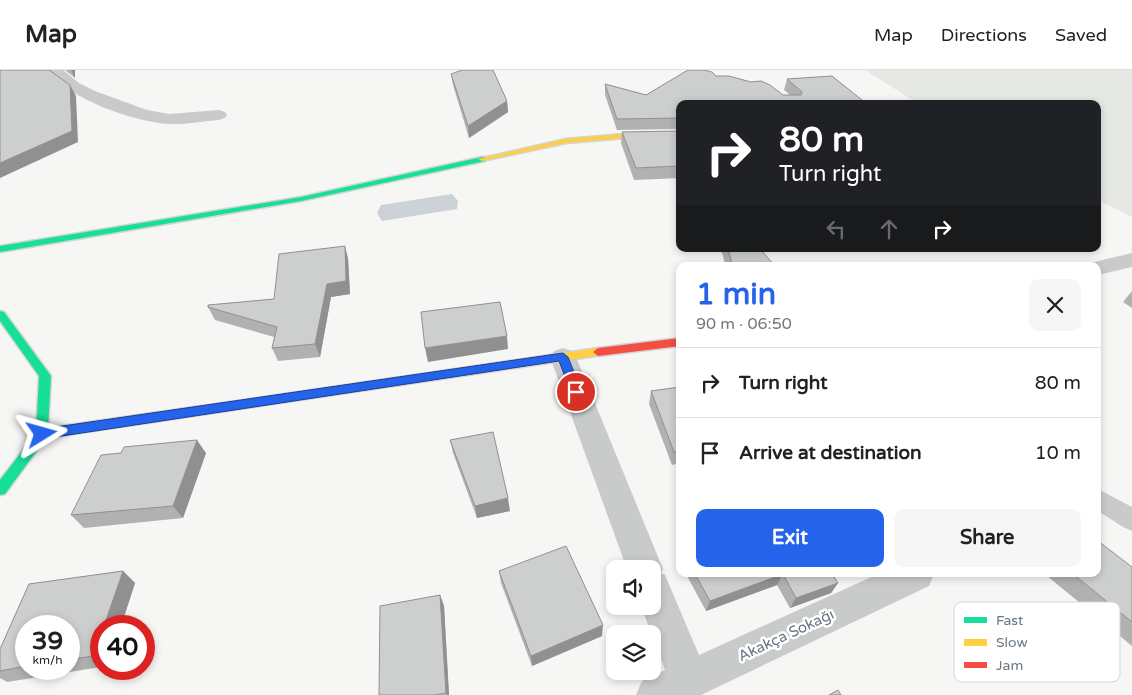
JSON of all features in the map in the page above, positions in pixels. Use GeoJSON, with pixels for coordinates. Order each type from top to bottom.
{"type":"FeatureCollection","features":[{"type":"Feature","properties":{"kind":"street"},"geometry":{"type":"LineString","coordinates":[[55,70],[70,86],[117,106],[167,119],[219,115]]}},
{"type":"Feature","properties":{"kind":"street"},"geometry":{"type":"LineString","coordinates":[[0,249],[301,199],[566,141],[637,135],[676,136]]}},
{"type":"Feature","properties":{"kind":"street"},"geometry":{"type":"LineString","coordinates":[[1101,267],[1132,260]]}},
{"type":"Feature","properties":{"kind":"street"},"geometry":{"type":"LineString","coordinates":[[0,314],[45,376],[42,434],[0,490]]}},
{"type":"Feature","properties":{"kind":"street"},"geometry":{"type":"LineString","coordinates":[[42,434],[563,357],[676,343]]}},
{"type":"Feature","properties":{"kind":"street"},"geometry":{"type":"LineString","coordinates":[[563,357],[642,560]]}},
{"type":"Feature","properties":{"kind":"street","name":"Akakça Sokağı"},"geometry":{"type":"LineString","coordinates":[[672,688],[910,577]]}},
{"type":"Feature","properties":{"kind":"street"},"geometry":{"type":"LineString","coordinates":[[658,615],[672,688]]}},
{"type":"Feature","properties":{"kind":"lane"},"geometry":{"type":"LineString","coordinates":[[1101,501],[1132,520]]}},
{"type":"Feature","properties":{"kind":"shaded area"},"geometry":{"type":"Polygon","coordinates":[[[865,70],[1132,70],[1132,217],[1101,202],[1101,100],[913,100],[865,70]]]}},
{"type":"Feature","properties":{"kind":"shaded area"},"geometry":{"type":"Polygon","coordinates":[[[452,194],[458,201],[457,209],[382,221],[377,213],[381,205],[452,194]]]}},
{"type":"Feature","properties":{"kind":"building"},"geometry":{"type":"Polygon","coordinates":[[[0,70],[49,70],[70,85],[72,131],[0,163],[0,70]]]}},
{"type":"Feature","properties":{"kind":"building"},"geometry":{"type":"Polygon","coordinates":[[[462,70],[493,70],[507,101],[468,126],[451,74],[462,70]]]}},
{"type":"Feature","properties":{"kind":"building"},"geometry":{"type":"Polygon","coordinates":[[[688,70],[704,70],[712,72],[716,76],[729,76],[751,82],[761,81],[783,95],[801,95],[802,92],[787,79],[832,76],[862,100],[676,100],[676,118],[617,119],[605,84],[646,95],[688,70]]]}},
{"type":"Feature","properties":{"kind":"building"},"geometry":{"type":"Polygon","coordinates":[[[676,131],[676,166],[636,168],[622,132],[676,131]]]}},
{"type":"Feature","properties":{"kind":"building"},"geometry":{"type":"Polygon","coordinates":[[[345,246],[346,281],[327,284],[315,344],[272,348],[277,327],[208,307],[208,305],[274,299],[279,254],[345,246]]]}},
{"type":"Feature","properties":{"kind":"building"},"geometry":{"type":"Polygon","coordinates":[[[729,252],[763,252],[771,262],[732,262],[729,252]]]}},
{"type":"Feature","properties":{"kind":"building"},"geometry":{"type":"Polygon","coordinates":[[[500,302],[507,336],[425,348],[421,312],[500,302]]]}},
{"type":"Feature","properties":{"kind":"building"},"geometry":{"type":"Polygon","coordinates":[[[676,388],[676,452],[674,452],[651,391],[676,388]]]}},
{"type":"Feature","properties":{"kind":"building"},"geometry":{"type":"Polygon","coordinates":[[[493,432],[508,498],[475,506],[450,440],[493,432]]]}},
{"type":"Feature","properties":{"kind":"building"},"geometry":{"type":"Polygon","coordinates":[[[197,440],[173,506],[71,515],[101,455],[121,453],[124,447],[197,440]]]}},
{"type":"Feature","properties":{"kind":"building"},"geometry":{"type":"Polygon","coordinates":[[[1101,543],[1132,567],[1132,622],[1120,612],[1120,602],[1107,602],[1077,577],[1101,577],[1101,543]]]}},
{"type":"Feature","properties":{"kind":"building"},"geometry":{"type":"Polygon","coordinates":[[[566,546],[603,625],[531,656],[499,571],[566,546]]]}},
{"type":"Feature","properties":{"kind":"building"},"geometry":{"type":"Polygon","coordinates":[[[123,571],[108,615],[90,615],[90,656],[80,658],[80,615],[15,615],[29,584],[123,571]]]}},
{"type":"Feature","properties":{"kind":"building"},"geometry":{"type":"Polygon","coordinates":[[[697,577],[775,577],[710,601],[697,577]]]}},
{"type":"Feature","properties":{"kind":"building"},"geometry":{"type":"Polygon","coordinates":[[[785,577],[834,577],[838,583],[796,598],[785,577]]]}},
{"type":"Feature","properties":{"kind":"building"},"geometry":{"type":"Polygon","coordinates":[[[440,595],[446,693],[434,695],[379,695],[380,606],[440,595]]]}},
{"type":"Feature","properties":{"kind":"building"},"geometry":{"type":"Polygon","coordinates":[[[15,615],[15,668],[0,671],[0,649],[15,615]]]}},
{"type":"Feature","properties":{"kind":"building"},"geometry":{"type":"Polygon","coordinates":[[[838,690],[841,695],[829,695],[838,690]]]}},
{"type":"Feature","properties":{"kind":"traffic: fast"},"geometry":{"type":"LineString","coordinates":[[0,249],[301,199],[482,159]]}},
{"type":"Feature","properties":{"kind":"traffic: fast"},"geometry":{"type":"LineString","coordinates":[[0,314],[45,376],[42,434],[0,490]]}},
{"type":"Feature","properties":{"kind":"traffic: fast"},"geometry":{"type":"LineString","coordinates":[[42,434],[285,398]]}},
{"type":"Feature","properties":{"kind":"traffic: slow"},"geometry":{"type":"LineString","coordinates":[[482,159],[566,141],[637,135],[676,136]]}},
{"type":"Feature","properties":{"kind":"traffic: slow"},"geometry":{"type":"LineString","coordinates":[[285,398],[598,352]]}},
{"type":"Feature","properties":{"kind":"traffic: jam"},"geometry":{"type":"LineString","coordinates":[[598,352],[676,342]]}},
{"type":"Feature","properties":{"kind":"route"},"geometry":{"type":"LineString","coordinates":[[42,434],[563,357],[576,392]]}}]}
